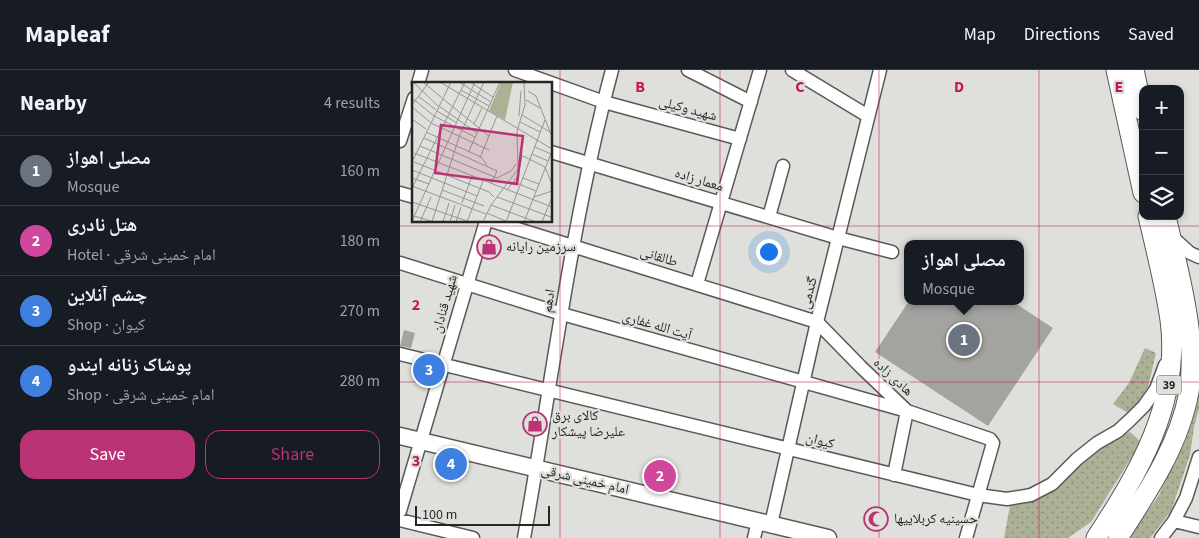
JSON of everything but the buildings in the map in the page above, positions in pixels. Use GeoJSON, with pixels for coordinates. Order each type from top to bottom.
{"type":"FeatureCollection","features":[{"type":"Feature","properties":{"kind":"highway"},"geometry":{"type":"LineString","coordinates":[[1125,72],[1139,102]]}},
{"type":"Feature","properties":{"kind":"highway"},"geometry":{"type":"LineString","coordinates":[[1125,72],[1140,175]]}},
{"type":"Feature","properties":{"kind":"highway","name":"39"},"geometry":{"type":"LineString","coordinates":[[1096,538],[1145,456],[1169,388],[1170,322],[1149,220]]}},
{"type":"Feature","properties":{"kind":"highway","name":"39"},"geometry":{"type":"LineString","coordinates":[[1118,538],[1164,462],[1179,428],[1189,392],[1191,355],[1187,320],[1167,220]]}},
{"type":"Feature","properties":{"kind":"highway"},"geometry":{"type":"LineString","coordinates":[[1087,538],[1112,514]]}},
{"type":"Feature","properties":{"kind":"main road","name":"امام خمینی شرقی"},"geometry":{"type":"LineString","coordinates":[[400,436],[828,538]]}},
{"type":"Feature","properties":{"kind":"street","name":"شهید وکیلی"},"geometry":{"type":"LineString","coordinates":[[515,70],[546,82]]}},
{"type":"Feature","properties":{"kind":"street","name":"ادهم"},"geometry":{"type":"LineString","coordinates":[[524,538],[573,246],[589,163],[612,70]]}},
{"type":"Feature","properties":{"kind":"street"},"geometry":{"type":"LineString","coordinates":[[688,70],[751,102]]}},
{"type":"Feature","properties":{"kind":"street"},"geometry":{"type":"LineString","coordinates":[[697,284],[760,70]]}},
{"type":"Feature","properties":{"kind":"street"},"geometry":{"type":"LineString","coordinates":[[792,70],[868,116]]}},
{"type":"Feature","properties":{"kind":"street","name":"گندمی"},"geometry":{"type":"LineString","coordinates":[[754,538],[764,522],[788,449],[878,71]]}},
{"type":"Feature","properties":{"kind":"street","name":"شهید وکیلی"},"geometry":{"type":"LineString","coordinates":[[552,84],[604,102],[740,139]]}},
{"type":"Feature","properties":{"kind":"street"},"geometry":{"type":"LineString","coordinates":[[400,142],[409,106]]}},
{"type":"Feature","properties":{"kind":"street","name":"معمار زاده"},"geometry":{"type":"LineString","coordinates":[[552,152],[838,238],[892,252]]}},
{"type":"Feature","properties":{"kind":"street"},"geometry":{"type":"LineString","coordinates":[[769,217],[783,166]]}},
{"type":"Feature","properties":{"kind":"street","name":"شهید قنادان"},"geometry":{"type":"LineString","coordinates":[[400,511],[486,222]]}},
{"type":"Feature","properties":{"kind":"street","name":"طالقانی"},"geometry":{"type":"LineString","coordinates":[[495,222],[817,322]]}},
{"type":"Feature","properties":{"kind":"street"},"geometry":{"type":"LineString","coordinates":[[1170,235],[1190,253],[1199,258]]}},
{"type":"Feature","properties":{"kind":"street","name":"آیت الله غفاری"},"geometry":{"type":"LineString","coordinates":[[400,263],[562,314],[907,411]]}},
{"type":"Feature","properties":{"kind":"street","name":"هادی زاده"},"geometry":{"type":"LineString","coordinates":[[817,322],[907,411],[992,441],[978,495]]}},
{"type":"Feature","properties":{"kind":"street","name":"کیوان"},"geometry":{"type":"LineString","coordinates":[[400,354],[978,495],[1007,499],[1030,494],[1052,484],[1077,459],[1097,443],[1118,430],[1144,406],[1156,389],[1170,349]]}},
{"type":"Feature","properties":{"kind":"street"},"geometry":{"type":"LineString","coordinates":[[894,474],[907,411]]}},
{"type":"Feature","properties":{"kind":"street"},"geometry":{"type":"LineString","coordinates":[[1161,538],[1174,521],[1186,498],[1199,457]]}},
{"type":"Feature","properties":{"kind":"street"},"geometry":{"type":"LineString","coordinates":[[966,538],[978,495]]}},
{"type":"Feature","properties":{"kind":"street"},"geometry":{"type":"LineString","coordinates":[[400,520],[474,538]]}},
{"type":"Feature","properties":{"kind":"street"},"geometry":{"type":"LineString","coordinates":[[1174,521],[1199,528]]}},
{"type":"Feature","properties":{"kind":"green space"},"geometry":{"type":"Polygon","coordinates":[[[1145,348],[1156,353],[1148,387],[1130,414],[1113,404],[1129,383],[1145,348]]]}},
{"type":"Feature","properties":{"kind":"green space"},"geometry":{"type":"Polygon","coordinates":[[[1199,372],[1199,409],[1190,455],[1171,511],[1150,538],[1127,538],[1158,497],[1177,455],[1199,372]]]}},
{"type":"Feature","properties":{"kind":"green space"},"geometry":{"type":"Polygon","coordinates":[[[1130,432],[1141,442],[1091,522],[1068,538],[1004,538],[1010,506],[1037,496],[1107,441],[1130,432]]]}},
{"type":"Feature","properties":{"kind":"place","name":"سرزمین رایانه"},"geometry":{"type":"Point","coordinates":[489,247]}},
{"type":"Feature","properties":{"kind":"place","name":"مصلی اهواز"},"geometry":{"type":"Point","coordinates":[964,340]}},
{"type":"Feature","properties":{"kind":"place","name":"چشم آنلاین"},"geometry":{"type":"Point","coordinates":[429,370]}},
{"type":"Feature","properties":{"kind":"place","name":"کالای برق علیرضا پیشکار"},"geometry":{"type":"Point","coordinates":[535,424]}},
{"type":"Feature","properties":{"kind":"place","name":"پوشاک زنانه ایندو"},"geometry":{"type":"Point","coordinates":[451,464]}},
{"type":"Feature","properties":{"kind":"place","name":"هتل نادری"},"geometry":{"type":"Point","coordinates":[660,476]}},
{"type":"Feature","properties":{"kind":"place","name":"حسینیه کربلاییها"},"geometry":{"type":"Point","coordinates":[876,519]}}]}
